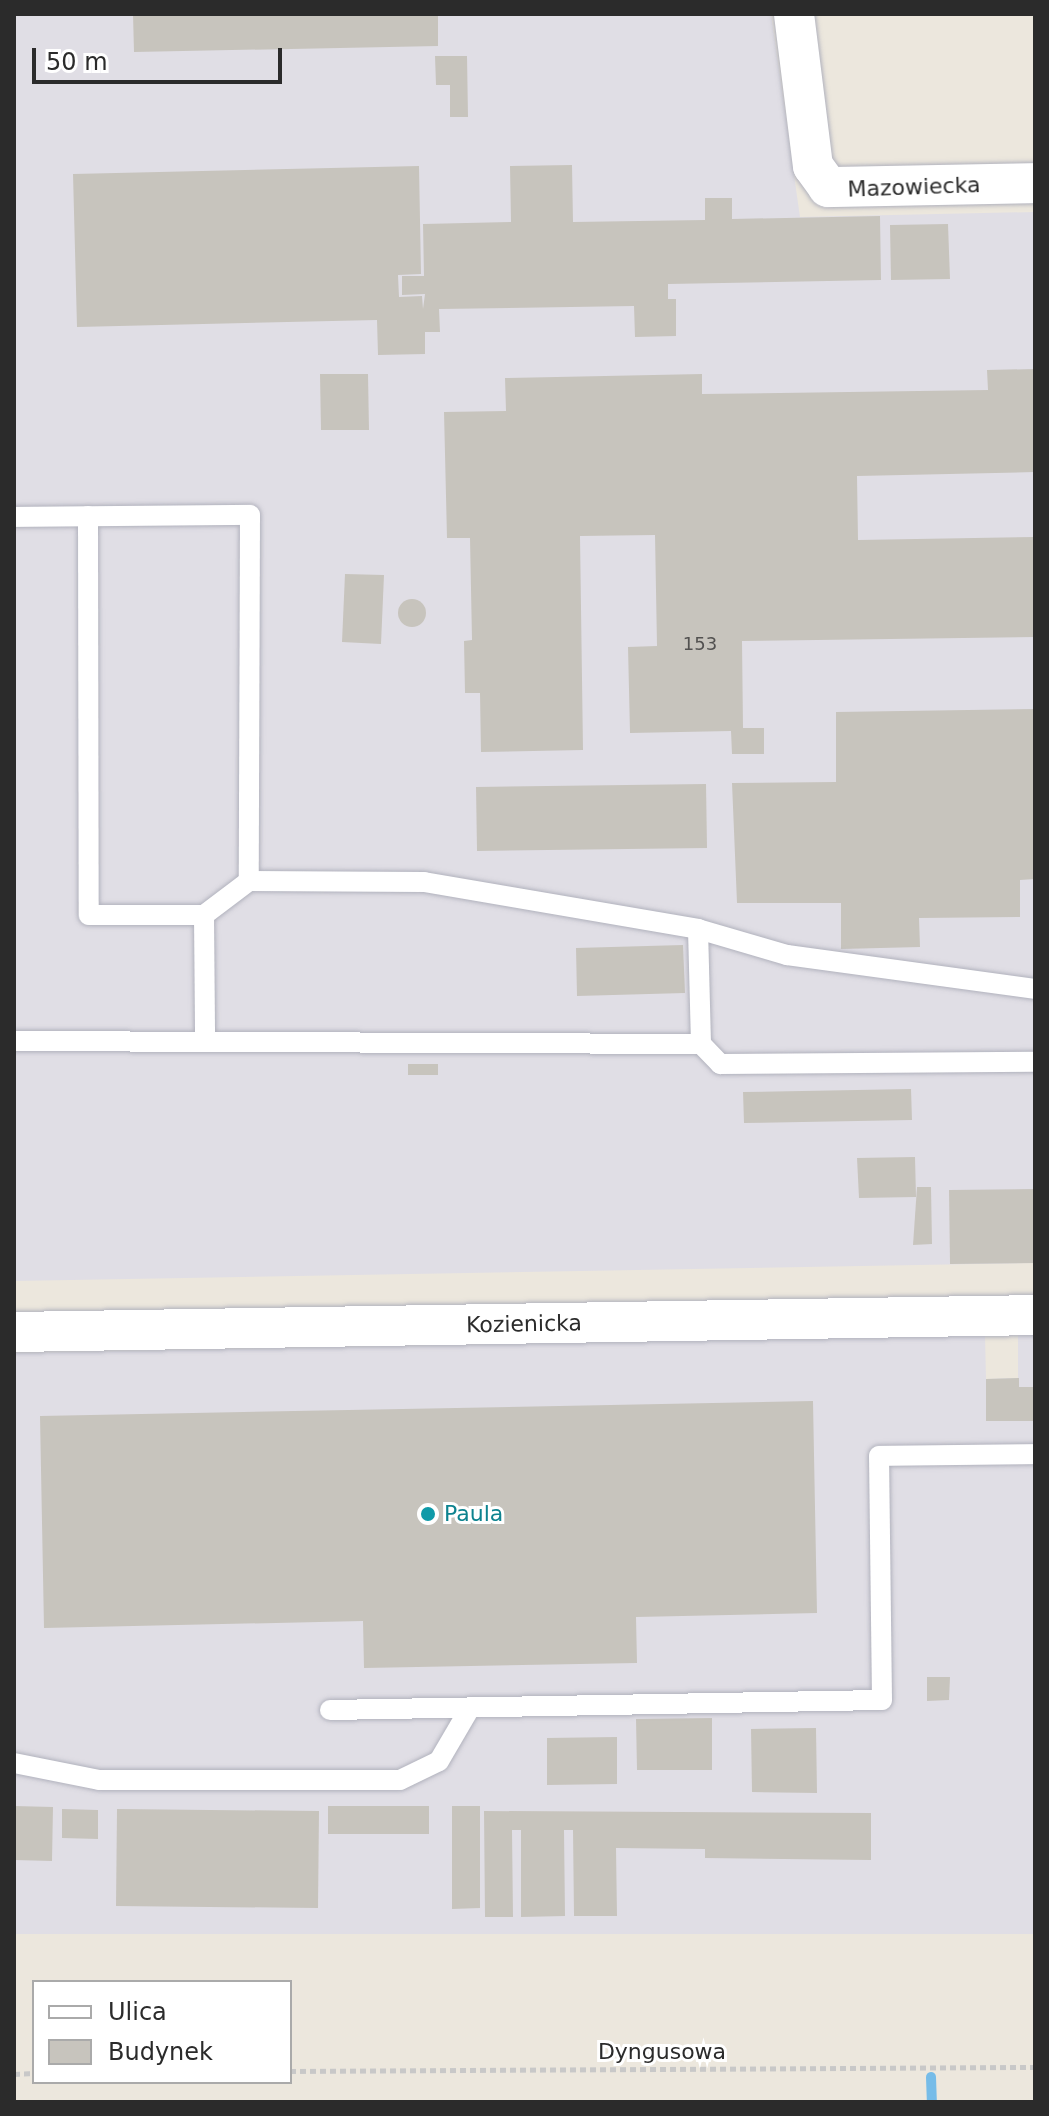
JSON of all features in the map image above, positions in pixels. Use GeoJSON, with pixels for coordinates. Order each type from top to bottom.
{"type":"FeatureCollection","features":[{"type":"Feature","properties":{"kind":"street","name":"Mazowiecka"},"geometry":{"type":"LineString","coordinates":[[794,14],[813,166],[828,187],[1035,183]]}},
{"type":"Feature","properties":{"kind":"street","name":"Kozienicka"},"geometry":{"type":"LineString","coordinates":[[14,1332],[1035,1315]]}},
{"type":"Feature","properties":{"kind":"lane"},"geometry":{"type":"LineString","coordinates":[[14,517],[250,515],[249,881]]}},
{"type":"Feature","properties":{"kind":"lane"},"geometry":{"type":"LineString","coordinates":[[88,516],[89,915],[204,915],[249,881],[424,882],[698,929],[787,955],[1035,989]]}},
{"type":"Feature","properties":{"kind":"lane"},"geometry":{"type":"LineString","coordinates":[[204,915],[205,1040]]}},
{"type":"Feature","properties":{"kind":"lane"},"geometry":{"type":"LineString","coordinates":[[698,929],[701,1044],[720,1064],[1035,1062]]}},
{"type":"Feature","properties":{"kind":"lane"},"geometry":{"type":"LineString","coordinates":[[14,1041],[701,1044]]}},
{"type":"Feature","properties":{"kind":"lane"},"geometry":{"type":"LineString","coordinates":[[330,1710],[882,1700],[879,1456],[1035,1454]]}},
{"type":"Feature","properties":{"kind":"lane"},"geometry":{"type":"LineString","coordinates":[[14,1763],[99,1780],[400,1780],[439,1761],[470,1708]]}},
{"type":"Feature","properties":{"kind":"path","name":"Dyngusowa"},"geometry":{"type":"LineString","coordinates":[[292,2071],[1035,2067]]}},
{"type":"Feature","properties":{"kind":"shaded area"},"geometry":{"type":"Polygon","coordinates":[[[14,14],[771,14],[800,217],[1035,212],[1035,1263],[14,1281],[14,14]]]}},
{"type":"Feature","properties":{"kind":"shaded area"},"geometry":{"type":"Polygon","coordinates":[[[1018,1334],[1035,1334],[1035,1934],[14,1934],[14,1353],[985,1335],[986,1379],[1018,1378],[1018,1334]]]}},
{"type":"Feature","properties":{"kind":"building"},"geometry":{"type":"Polygon","coordinates":[[[133,14],[438,14],[438,46],[134,52],[133,14]]]}},
{"type":"Feature","properties":{"kind":"building"},"geometry":{"type":"Polygon","coordinates":[[[435,56],[467,56],[468,117],[450,117],[450,85],[436,85],[435,56]]]}},
{"type":"Feature","properties":{"kind":"building"},"geometry":{"type":"Polygon","coordinates":[[[572,165],[573,222],[705,220],[705,198],[732,198],[732,219],[880,216],[881,280],[668,284],[668,299],[676,299],[676,336],[635,337],[634,306],[439,309],[440,332],[425,332],[425,354],[378,355],[377,320],[77,327],[73,174],[419,166],[421,274],[398,275],[399,297],[422,296],[423,309],[425,294],[402,295],[402,276],[424,276],[423,224],[511,222],[510,166],[572,165]]]}},
{"type":"Feature","properties":{"kind":"building"},"geometry":{"type":"Polygon","coordinates":[[[948,224],[950,279],[891,280],[890,225],[948,224]]]}},
{"type":"Feature","properties":{"kind":"building"},"geometry":{"type":"Polygon","coordinates":[[[1035,369],[1035,472],[857,476],[858,540],[1035,537],[1035,637],[742,641],[743,728],[764,728],[764,754],[732,754],[731,731],[630,733],[628,647],[657,646],[655,535],[580,536],[583,750],[481,752],[480,693],[465,693],[464,641],[472,640],[470,538],[447,538],[444,412],[506,411],[505,378],[702,374],[702,394],[988,390],[987,370],[1035,369]]]}},
{"type":"Feature","properties":{"kind":"building"},"geometry":{"type":"Polygon","coordinates":[[[320,374],[368,374],[369,430],[321,430],[320,374]]]}},
{"type":"Feature","properties":{"kind":"building"},"geometry":{"type":"Polygon","coordinates":[[[345,574],[384,575],[381,644],[342,642],[345,574]]]}},
{"type":"Feature","properties":{"kind":"building"},"geometry":{"type":"Polygon","coordinates":[[[412,599],[422,603],[426,613],[422,623],[412,627],[402,623],[398,613],[402,603],[412,599]]]}},
{"type":"Feature","properties":{"kind":"building"},"geometry":{"type":"Polygon","coordinates":[[[1035,709],[1035,879],[1020,880],[1020,917],[919,918],[920,947],[841,949],[841,903],[737,903],[732,783],[836,782],[836,712],[1035,709]]]}},
{"type":"Feature","properties":{"kind":"building"},"geometry":{"type":"Polygon","coordinates":[[[706,784],[707,848],[477,851],[476,787],[706,784]]]}},
{"type":"Feature","properties":{"kind":"building"},"geometry":{"type":"Polygon","coordinates":[[[683,945],[685,993],[577,996],[576,948],[683,945]]]}},
{"type":"Feature","properties":{"kind":"building"},"geometry":{"type":"Polygon","coordinates":[[[408,1064],[438,1064],[438,1075],[408,1075],[408,1064]]]}},
{"type":"Feature","properties":{"kind":"building"},"geometry":{"type":"Polygon","coordinates":[[[911,1089],[912,1120],[744,1123],[743,1092],[911,1089]]]}},
{"type":"Feature","properties":{"kind":"building"},"geometry":{"type":"Polygon","coordinates":[[[915,1157],[916,1197],[859,1198],[857,1158],[915,1157]]]}},
{"type":"Feature","properties":{"kind":"building"},"geometry":{"type":"Polygon","coordinates":[[[917,1187],[931,1187],[932,1244],[913,1245],[917,1187]]]}},
{"type":"Feature","properties":{"kind":"building"},"geometry":{"type":"Polygon","coordinates":[[[1035,1189],[1035,1263],[950,1264],[949,1190],[1035,1189]]]}},
{"type":"Feature","properties":{"kind":"building"},"geometry":{"type":"Polygon","coordinates":[[[1019,1378],[1019,1387],[1035,1387],[1035,1421],[986,1421],[986,1379],[1019,1378]]]}},
{"type":"Feature","properties":{"kind":"building","name":"Paula"},"geometry":{"type":"Polygon","coordinates":[[[813,1401],[817,1613],[636,1617],[637,1663],[364,1668],[363,1621],[44,1628],[40,1416],[813,1401]]]}},
{"type":"Feature","properties":{"kind":"building"},"geometry":{"type":"Polygon","coordinates":[[[927,1677],[950,1677],[949,1700],[927,1701],[927,1677]]]}},
{"type":"Feature","properties":{"kind":"building"},"geometry":{"type":"Polygon","coordinates":[[[712,1718],[712,1770],[637,1770],[636,1719],[712,1718]]]}},
{"type":"Feature","properties":{"kind":"building"},"geometry":{"type":"Polygon","coordinates":[[[816,1728],[817,1793],[752,1792],[751,1729],[816,1728]]]}},
{"type":"Feature","properties":{"kind":"building"},"geometry":{"type":"Polygon","coordinates":[[[617,1737],[617,1784],[547,1785],[547,1738],[617,1737]]]}},
{"type":"Feature","properties":{"kind":"building"},"geometry":{"type":"Polygon","coordinates":[[[14,1806],[53,1807],[52,1861],[14,1860],[14,1806]]]}},
{"type":"Feature","properties":{"kind":"building"},"geometry":{"type":"Polygon","coordinates":[[[328,1806],[429,1806],[429,1834],[328,1834],[328,1806]]]}},
{"type":"Feature","properties":{"kind":"building"},"geometry":{"type":"Polygon","coordinates":[[[452,1806],[480,1806],[480,1908],[452,1909],[452,1806]]]}},
{"type":"Feature","properties":{"kind":"building"},"geometry":{"type":"Polygon","coordinates":[[[62,1809],[98,1810],[98,1839],[62,1838],[62,1809]]]}},
{"type":"Feature","properties":{"kind":"building"},"geometry":{"type":"Polygon","coordinates":[[[117,1809],[319,1811],[318,1908],[116,1906],[117,1809]]]}},
{"type":"Feature","properties":{"kind":"building"},"geometry":{"type":"Polygon","coordinates":[[[484,1811],[871,1813],[871,1860],[705,1858],[705,1849],[616,1848],[617,1916],[574,1916],[573,1830],[564,1830],[565,1916],[521,1917],[521,1830],[512,1830],[513,1917],[485,1917],[484,1811]]]}},
{"type":"Feature","properties":{"kind":"waterway"},"geometry":{"type":"LineString","coordinates":[[931,2077],[932,2102]]}},
{"type":"Feature","properties":{"kind":"place","name":"Paula"},"geometry":{"type":"Point","coordinates":[428,1514]}}]}
